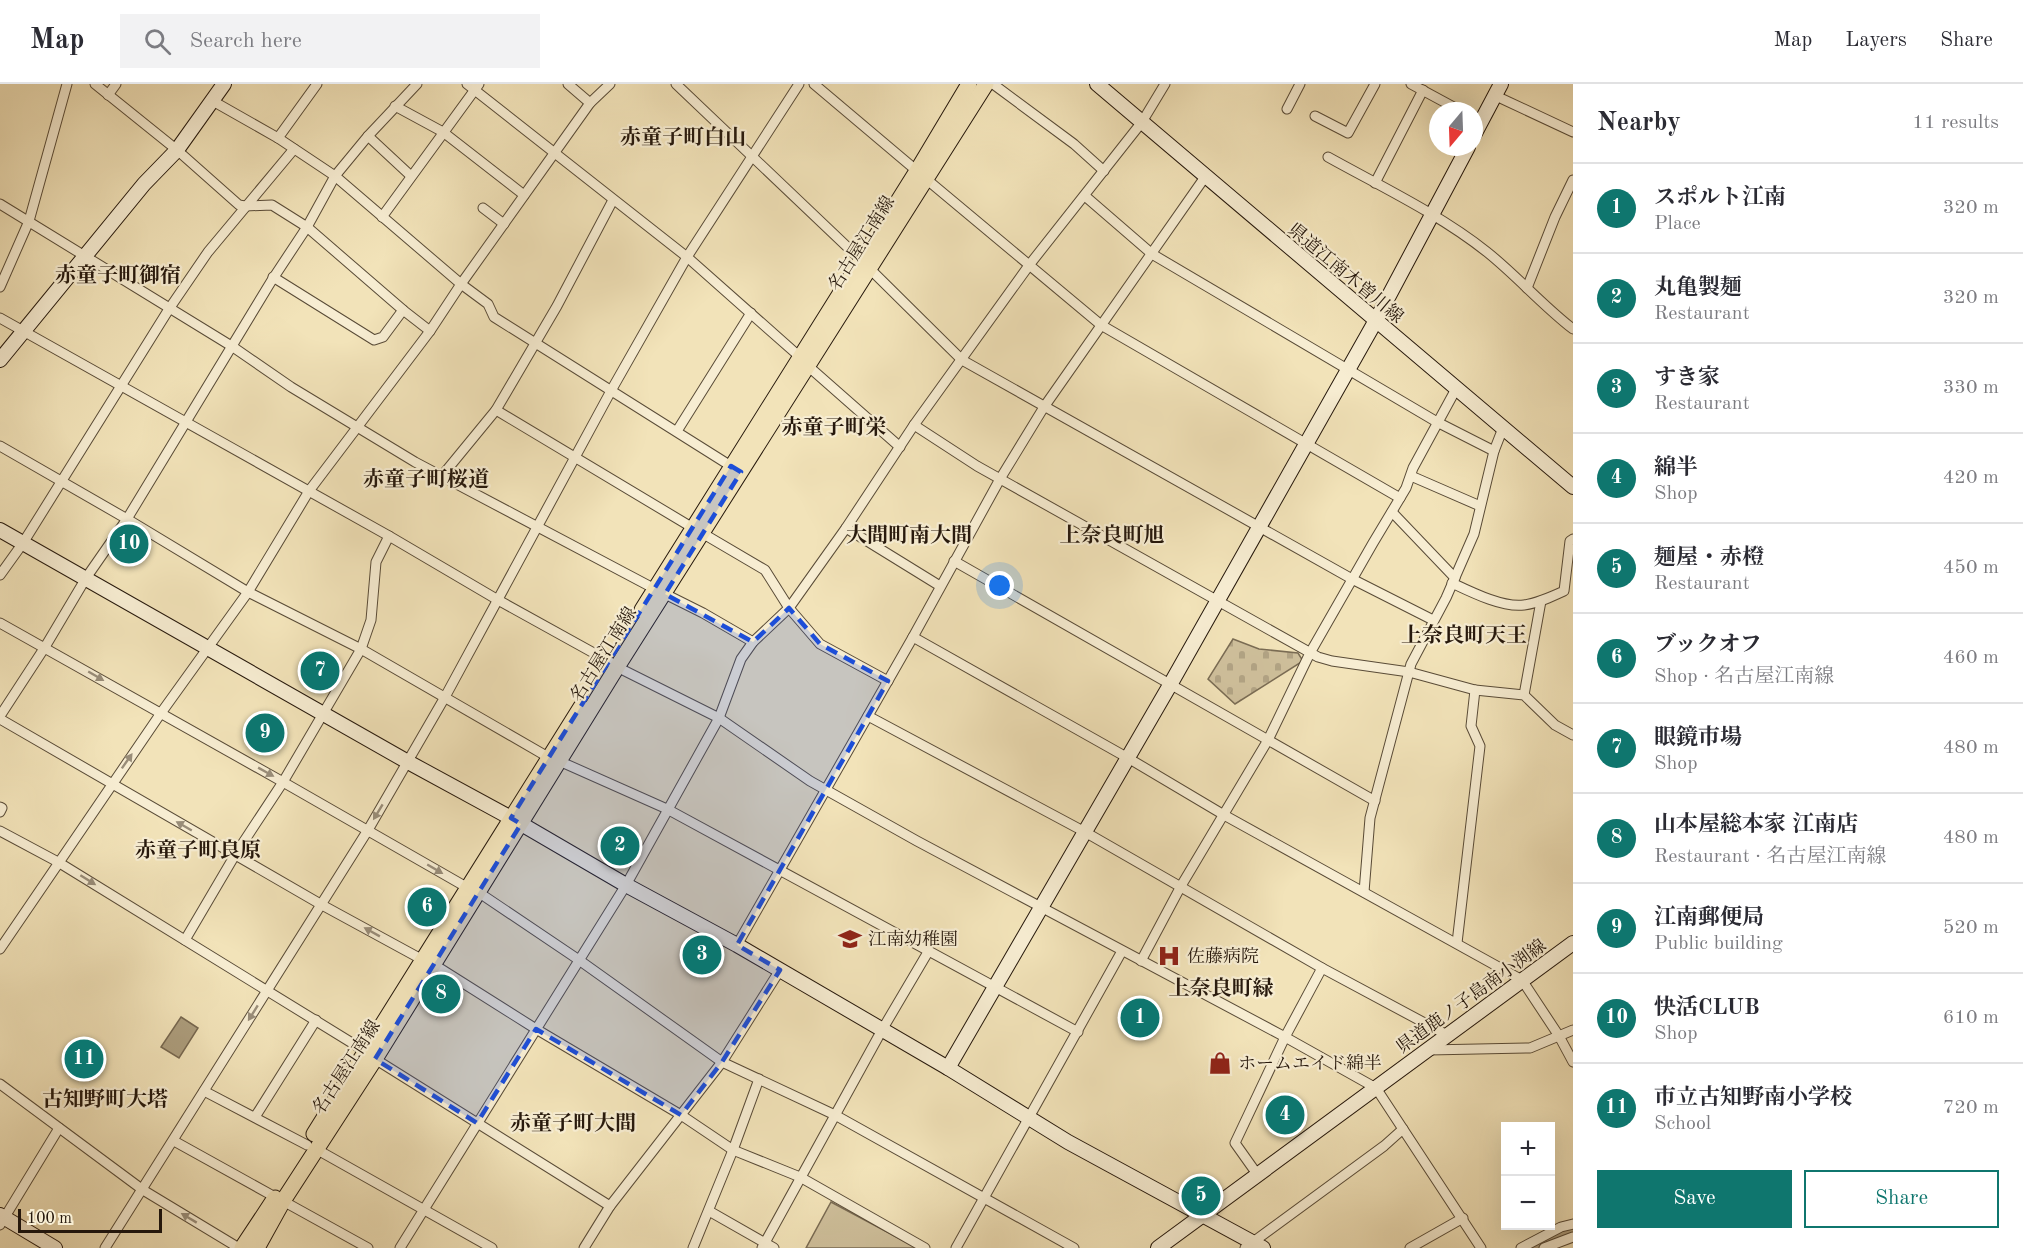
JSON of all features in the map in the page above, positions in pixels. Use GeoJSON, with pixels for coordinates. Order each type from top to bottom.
{"type":"FeatureCollection","features":[{"type":"Feature","properties":{"kind":"main road","name":"名古屋江南線"},"geometry":{"type":"LineString","coordinates":[[921,175],[969,84]]}},
{"type":"Feature","properties":{"kind":"main road","name":"名古屋江南線"},"geometry":{"type":"LineString","coordinates":[[240,1248],[279,1199],[921,175],[986,84]]}},
{"type":"Feature","properties":{"kind":"main road","name":"名古屋江南線"},"geometry":{"type":"LineString","coordinates":[[257,1248],[279,1199]]}},
{"type":"Feature","properties":{"kind":"street"},"geometry":{"type":"LineString","coordinates":[[0,287],[29,221],[67,84]]}},
{"type":"Feature","properties":{"kind":"street"},"geometry":{"type":"LineString","coordinates":[[95,84],[239,204],[245,206],[272,205],[307,227],[430,331]]}},
{"type":"Feature","properties":{"kind":"street"},"geometry":{"type":"LineString","coordinates":[[108,95],[116,84]]}},
{"type":"Feature","properties":{"kind":"street"},"geometry":{"type":"LineString","coordinates":[[0,360],[144,184],[177,150],[224,84]]}},
{"type":"Feature","properties":{"kind":"street"},"geometry":{"type":"LineString","coordinates":[[278,138],[317,84]]}},
{"type":"Feature","properties":{"kind":"street"},"geometry":{"type":"LineString","coordinates":[[400,84],[408,92]]}},
{"type":"Feature","properties":{"kind":"street"},"geometry":{"type":"LineString","coordinates":[[417,84],[368,136],[335,176],[307,227],[273,278],[127,519],[86,578],[0,718],[322,905],[428,962],[681,1115],[733,1150],[800,1177],[925,1248]]}},
{"type":"Feature","properties":{"kind":"street"},"geometry":{"type":"LineString","coordinates":[[568,84],[590,103]]}},
{"type":"Feature","properties":{"kind":"street"},"geometry":{"type":"LineString","coordinates":[[0,949],[161,712],[248,592],[309,491],[430,331],[460,284],[590,103],[610,84]]}},
{"type":"Feature","properties":{"kind":"street"},"geometry":{"type":"LineString","coordinates":[[676,84],[962,360],[1352,579],[1433,620]]}},
{"type":"Feature","properties":{"kind":"street"},"geometry":{"type":"LineString","coordinates":[[105,1248],[174,1142],[368,830],[445,697],[687,257],[799,84]]}},
{"type":"Feature","properties":{"kind":"street"},"geometry":{"type":"LineString","coordinates":[[814,84],[1101,324],[1400,498]]}},
{"type":"Feature","properties":{"kind":"street"},"geometry":{"type":"LineString","coordinates":[[993,84],[1074,144],[1104,171]]}},
{"type":"Feature","properties":{"kind":"street","name":"県道江南木曽川線"},"geometry":{"type":"LineString","coordinates":[[1097,84],[1573,487]]}},
{"type":"Feature","properties":{"kind":"street"},"geometry":{"type":"LineString","coordinates":[[400,1248],[626,885],[719,718],[741,659],[753,642],[789,608],[846,528],[914,425],[1029,264],[1142,122],[1165,84]]}},
{"type":"Feature","properties":{"kind":"street"},"geometry":{"type":"LineString","coordinates":[[1287,109],[1300,84]]}},
{"type":"Feature","properties":{"kind":"street"},"geometry":{"type":"LineString","coordinates":[[1315,116],[1348,133],[1375,84]]}},
{"type":"Feature","properties":{"kind":"street"},"geometry":{"type":"LineString","coordinates":[[1411,84],[1445,102]]}},
{"type":"Feature","properties":{"kind":"street"},"geometry":{"type":"LineString","coordinates":[[382,217],[473,86],[687,257],[900,447]]}},
{"type":"Feature","properties":{"kind":"street"},"geometry":{"type":"LineString","coordinates":[[1375,183],[1423,90]]}},
{"type":"Feature","properties":{"kind":"street"},"geometry":{"type":"LineString","coordinates":[[1483,113],[1499,90],[1573,132]]}},
{"type":"Feature","properties":{"kind":"street"},"geometry":{"type":"LineString","coordinates":[[211,100],[278,138],[335,176],[460,284],[488,304],[494,317],[736,469]]}},
{"type":"Feature","properties":{"kind":"street"},"geometry":{"type":"LineString","coordinates":[[396,106],[443,132],[524,195]]}},
{"type":"Feature","properties":{"kind":"street"},"geometry":{"type":"LineString","coordinates":[[368,136],[411,176]]}},
{"type":"Feature","properties":{"kind":"street"},"geometry":{"type":"LineString","coordinates":[[0,575],[24,543],[169,309],[208,252],[294,149]]}},
{"type":"Feature","properties":{"kind":"street"},"geometry":{"type":"LineString","coordinates":[[948,1068],[1170,685],[1376,322],[1463,156]]}},
{"type":"Feature","properties":{"kind":"street"},"geometry":{"type":"LineString","coordinates":[[1328,157],[1433,215],[1486,251],[1548,310],[1573,329]]}},
{"type":"Feature","properties":{"kind":"street"},"geometry":{"type":"LineString","coordinates":[[737,945],[913,637],[1000,479],[1044,408],[1101,324],[1205,177]]}},
{"type":"Feature","properties":{"kind":"street"},"geometry":{"type":"LineString","coordinates":[[1527,288],[1573,180]]}},
{"type":"Feature","properties":{"kind":"street"},"geometry":{"type":"LineString","coordinates":[[1085,196],[1152,254],[1437,422],[1494,452]]}},
{"type":"Feature","properties":{"kind":"street"},"geometry":{"type":"LineString","coordinates":[[441,477],[496,410],[557,306],[613,200]]}},
{"type":"Feature","properties":{"kind":"street"},"geometry":{"type":"LineString","coordinates":[[0,204],[233,347],[291,387],[441,477],[703,613],[753,642]]}},
{"type":"Feature","properties":{"kind":"street"},"geometry":{"type":"LineString","coordinates":[[483,208],[504,224]]}},
{"type":"Feature","properties":{"kind":"street"},"geometry":{"type":"LineString","coordinates":[[273,278],[374,340],[383,337],[403,310]]}},
{"type":"Feature","properties":{"kind":"street"},"geometry":{"type":"LineString","coordinates":[[677,431],[751,313]]}},
{"type":"Feature","properties":{"kind":"street"},"geometry":{"type":"LineString","coordinates":[[0,318],[389,536],[498,600],[614,664],[719,718],[810,781],[917,841],[1376,1088],[1481,1248]]}},
{"type":"Feature","properties":{"kind":"street"},"geometry":{"type":"LineString","coordinates":[[1141,961],[1181,886],[1268,740],[1310,653],[1400,498],[1437,422],[1456,389]]}},
{"type":"Feature","properties":{"kind":"street"},"geometry":{"type":"LineString","coordinates":[[496,410],[765,570],[789,608],[820,644],[888,681]]}},
{"type":"Feature","properties":{"kind":"street"},"geometry":{"type":"LineString","coordinates":[[914,425],[1000,479],[1310,653],[1332,661],[1409,672],[1475,690],[1524,695],[1555,725],[1573,735]]}},
{"type":"Feature","properties":{"kind":"street"},"geometry":{"type":"LineString","coordinates":[[1364,892],[1370,818],[1409,672],[1420,644],[1454,580],[1474,534],[1494,452],[1503,428]]}},
{"type":"Feature","properties":{"kind":"street"},"geometry":{"type":"LineString","coordinates":[[0,446],[248,592],[361,649],[554,759],[667,809],[1078,1032]]}},
{"type":"Feature","properties":{"kind":"street"},"geometry":{"type":"LineString","coordinates":[[1411,476],[1480,506]]}},
{"type":"Feature","properties":{"kind":"street"},"geometry":{"type":"LineString","coordinates":[[1392,512],[1454,580],[1486,599],[1522,606],[1564,591],[1570,542],[1573,539]]}},
{"type":"Feature","properties":{"kind":"street"},"geometry":{"type":"LineString","coordinates":[[846,528],[940,586]]}},
{"type":"Feature","properties":{"kind":"street"},"geometry":{"type":"LineString","coordinates":[[0,530],[626,885],[737,945],[948,1068],[1029,1119],[1203,1214],[1254,1246],[1403,1129]]}},
{"type":"Feature","properties":{"kind":"street"},"geometry":{"type":"LineString","coordinates":[[185,940],[235,855],[283,782],[361,649],[371,620],[376,562],[389,536]]}},
{"type":"Feature","properties":{"kind":"street"},"geometry":{"type":"LineString","coordinates":[[954,561],[1375,801]]}},
{"type":"Feature","properties":{"kind":"street"},"geometry":{"type":"LineString","coordinates":[[1524,695],[1541,601]]}},
{"type":"Feature","properties":{"kind":"street"},"geometry":{"type":"LineString","coordinates":[[0,623],[473,890],[579,960],[722,1062],[835,1115],[1074,1248]]}},
{"type":"Feature","properties":{"kind":"street"},"geometry":{"type":"LineString","coordinates":[[913,637],[1224,815],[1522,980],[1559,1036],[1573,1062]]}},
{"type":"Feature","properties":{"kind":"street"},"geometry":{"type":"LineString","coordinates":[[1457,943],[1480,746],[1471,726],[1475,690]]}},
{"type":"Feature","properties":{"kind":"street"},"geometry":{"type":"LineString","coordinates":[[868,716],[1085,832],[1322,968],[1447,1035]]}},
{"type":"Feature","properties":{"kind":"street"},"geometry":{"type":"LineString","coordinates":[[0,807],[2,808],[0,812]]}},
{"type":"Feature","properties":{"kind":"street"},"geometry":{"type":"LineString","coordinates":[[1,834],[58,862],[316,1020],[610,1206]]}},
{"type":"Feature","properties":{"kind":"street","name":"県道鹿ノ子島南小渕線"},"geometry":{"type":"LineString","coordinates":[[1158,1248],[1573,943]]}},
{"type":"Feature","properties":{"kind":"street"},"geometry":{"type":"LineString","coordinates":[[956,1248],[1122,951]]}},
{"type":"Feature","properties":{"kind":"street"},"geometry":{"type":"LineString","coordinates":[[764,1246],[882,1030],[928,952]]}},
{"type":"Feature","properties":{"kind":"street"},"geometry":{"type":"LineString","coordinates":[[1257,1174],[1235,1143],[1285,1037],[1322,968]]}},
{"type":"Feature","properties":{"kind":"street"},"geometry":{"type":"LineString","coordinates":[[584,1248],[610,1206],[722,1062],[780,970]]}},
{"type":"Feature","properties":{"kind":"street"},"geometry":{"type":"LineString","coordinates":[[255,1117],[316,1020]]}},
{"type":"Feature","properties":{"kind":"street"},"geometry":{"type":"LineString","coordinates":[[1427,1050],[1530,1048],[1573,1030]]}},
{"type":"Feature","properties":{"kind":"street"},"geometry":{"type":"LineString","coordinates":[[693,1248],[759,1079]]}},
{"type":"Feature","properties":{"kind":"street"},"geometry":{"type":"LineString","coordinates":[[0,1084],[143,1190],[240,1248]]}},
{"type":"Feature","properties":{"kind":"street"},"geometry":{"type":"LineString","coordinates":[[204,1092],[312,1147],[492,1248]]}},
{"type":"Feature","properties":{"kind":"street"},"geometry":{"type":"LineString","coordinates":[[55,1248],[2,1219],[59,1128]]}},
{"type":"Feature","properties":{"kind":"street"},"geometry":{"type":"LineString","coordinates":[[174,1142],[368,1248]]}},
{"type":"Feature","properties":{"kind":"street"},"geometry":{"type":"LineString","coordinates":[[709,1211],[764,1246],[774,1248]]}},
{"type":"Feature","properties":{"kind":"street"},"geometry":{"type":"LineString","coordinates":[[1410,1248],[1463,1218]]}},
{"type":"Feature","properties":{"kind":"street"},"geometry":{"type":"LineString","coordinates":[[1521,1248],[1561,1227],[1573,1224]]}},
{"type":"Feature","properties":{"kind":"street"},"geometry":{"type":"LineString","coordinates":[[1544,1248],[1568,1241],[1561,1227]]}},
{"type":"Feature","properties":{"kind":"highlighted area"},"geometry":{"type":"Polygon","coordinates":[[[731,466],[741,472],[665,594],[753,642],[789,608],[820,644],[888,681],[737,945],[780,970],[722,1062],[681,1115],[536,1029],[477,1123],[375,1059],[521,824],[511,818],[731,466]]]}},
{"type":"Feature","properties":{"kind":"green space"},"geometry":{"type":"Polygon","coordinates":[[[1233,639],[1259,649],[1298,653],[1303,661],[1235,704],[1208,679],[1233,639]]]}},
{"type":"Feature","properties":{"kind":"green space"},"geometry":{"type":"Polygon","coordinates":[[[831,1202],[917,1248],[806,1248],[831,1202]]]}},
{"type":"Feature","properties":{"kind":"shaded area"},"geometry":{"type":"Polygon","coordinates":[[[181,1017],[198,1028],[179,1058],[161,1047],[181,1017]]]}},
{"type":"Feature","properties":{"kind":"waterway"},"geometry":{"type":"LineString","coordinates":[[1536,1248],[1573,1231]]}},
{"type":"Feature","properties":{"kind":"place","name":"快活CLUB"},"geometry":{"type":"Point","coordinates":[129,544]}},
{"type":"Feature","properties":{"kind":"place","name":"眼鏡市場"},"geometry":{"type":"Point","coordinates":[320,671]}},
{"type":"Feature","properties":{"kind":"place","name":"江南郵便局"},"geometry":{"type":"Point","coordinates":[265,733]}},
{"type":"Feature","properties":{"kind":"place","name":"丸亀製麺"},"geometry":{"type":"Point","coordinates":[620,846]}},
{"type":"Feature","properties":{"kind":"place","name":"ブックオフ"},"geometry":{"type":"Point","coordinates":[427,907]}},
{"type":"Feature","properties":{"kind":"place","name":"江南幼稚園"},"geometry":{"type":"Point","coordinates":[850,939]}},
{"type":"Feature","properties":{"kind":"place","name":"すき家"},"geometry":{"type":"Point","coordinates":[702,955]}},
{"type":"Feature","properties":{"kind":"place","name":"佐藤病院"},"geometry":{"type":"Point","coordinates":[1169,956]}},
{"type":"Feature","properties":{"kind":"place","name":"山本屋総本家 江南店"},"geometry":{"type":"Point","coordinates":[441,994]}},
{"type":"Feature","properties":{"kind":"place","name":"スポルト江南"},"geometry":{"type":"Point","coordinates":[1140,1018]}},
{"type":"Feature","properties":{"kind":"place","name":"市立古知野南小学校"},"geometry":{"type":"Point","coordinates":[84,1059]}},
{"type":"Feature","properties":{"kind":"place","name":"ホームエイド綿半"},"geometry":{"type":"Point","coordinates":[1220,1063]}},
{"type":"Feature","properties":{"kind":"place","name":"綿半"},"geometry":{"type":"Point","coordinates":[1285,1115]}},
{"type":"Feature","properties":{"kind":"place","name":"麺屋・赤橙"},"geometry":{"type":"Point","coordinates":[1201,1196]}},
{"type":"Feature","properties":{"kind":"district","name":"赤童子町白山"},"geometry":{"type":"Point","coordinates":[683,137]}},
{"type":"Feature","properties":{"kind":"district","name":"赤童子町御宿"},"geometry":{"type":"Point","coordinates":[118,275]}},
{"type":"Feature","properties":{"kind":"district","name":"赤童子町栄"},"geometry":{"type":"Point","coordinates":[834,427]}},
{"type":"Feature","properties":{"kind":"district","name":"赤童子町桜道"},"geometry":{"type":"Point","coordinates":[426,479]}},
{"type":"Feature","properties":{"kind":"district","name":"大間町南大間"},"geometry":{"type":"Point","coordinates":[909,535]}},
{"type":"Feature","properties":{"kind":"district","name":"上奈良町旭"},"geometry":{"type":"Point","coordinates":[1112,535]}},
{"type":"Feature","properties":{"kind":"district","name":"上奈良町天王"},"geometry":{"type":"Point","coordinates":[1464,635]}},
{"type":"Feature","properties":{"kind":"district","name":"赤童子町良原"},"geometry":{"type":"Point","coordinates":[198,850]}},
{"type":"Feature","properties":{"kind":"district","name":"上奈良町緑"},"geometry":{"type":"Point","coordinates":[1221,988]}},
{"type":"Feature","properties":{"kind":"district","name":"古知野町大塔"},"geometry":{"type":"Point","coordinates":[105,1099]}},
{"type":"Feature","properties":{"kind":"district","name":"赤童子町大間"},"geometry":{"type":"Point","coordinates":[573,1123]}}]}
